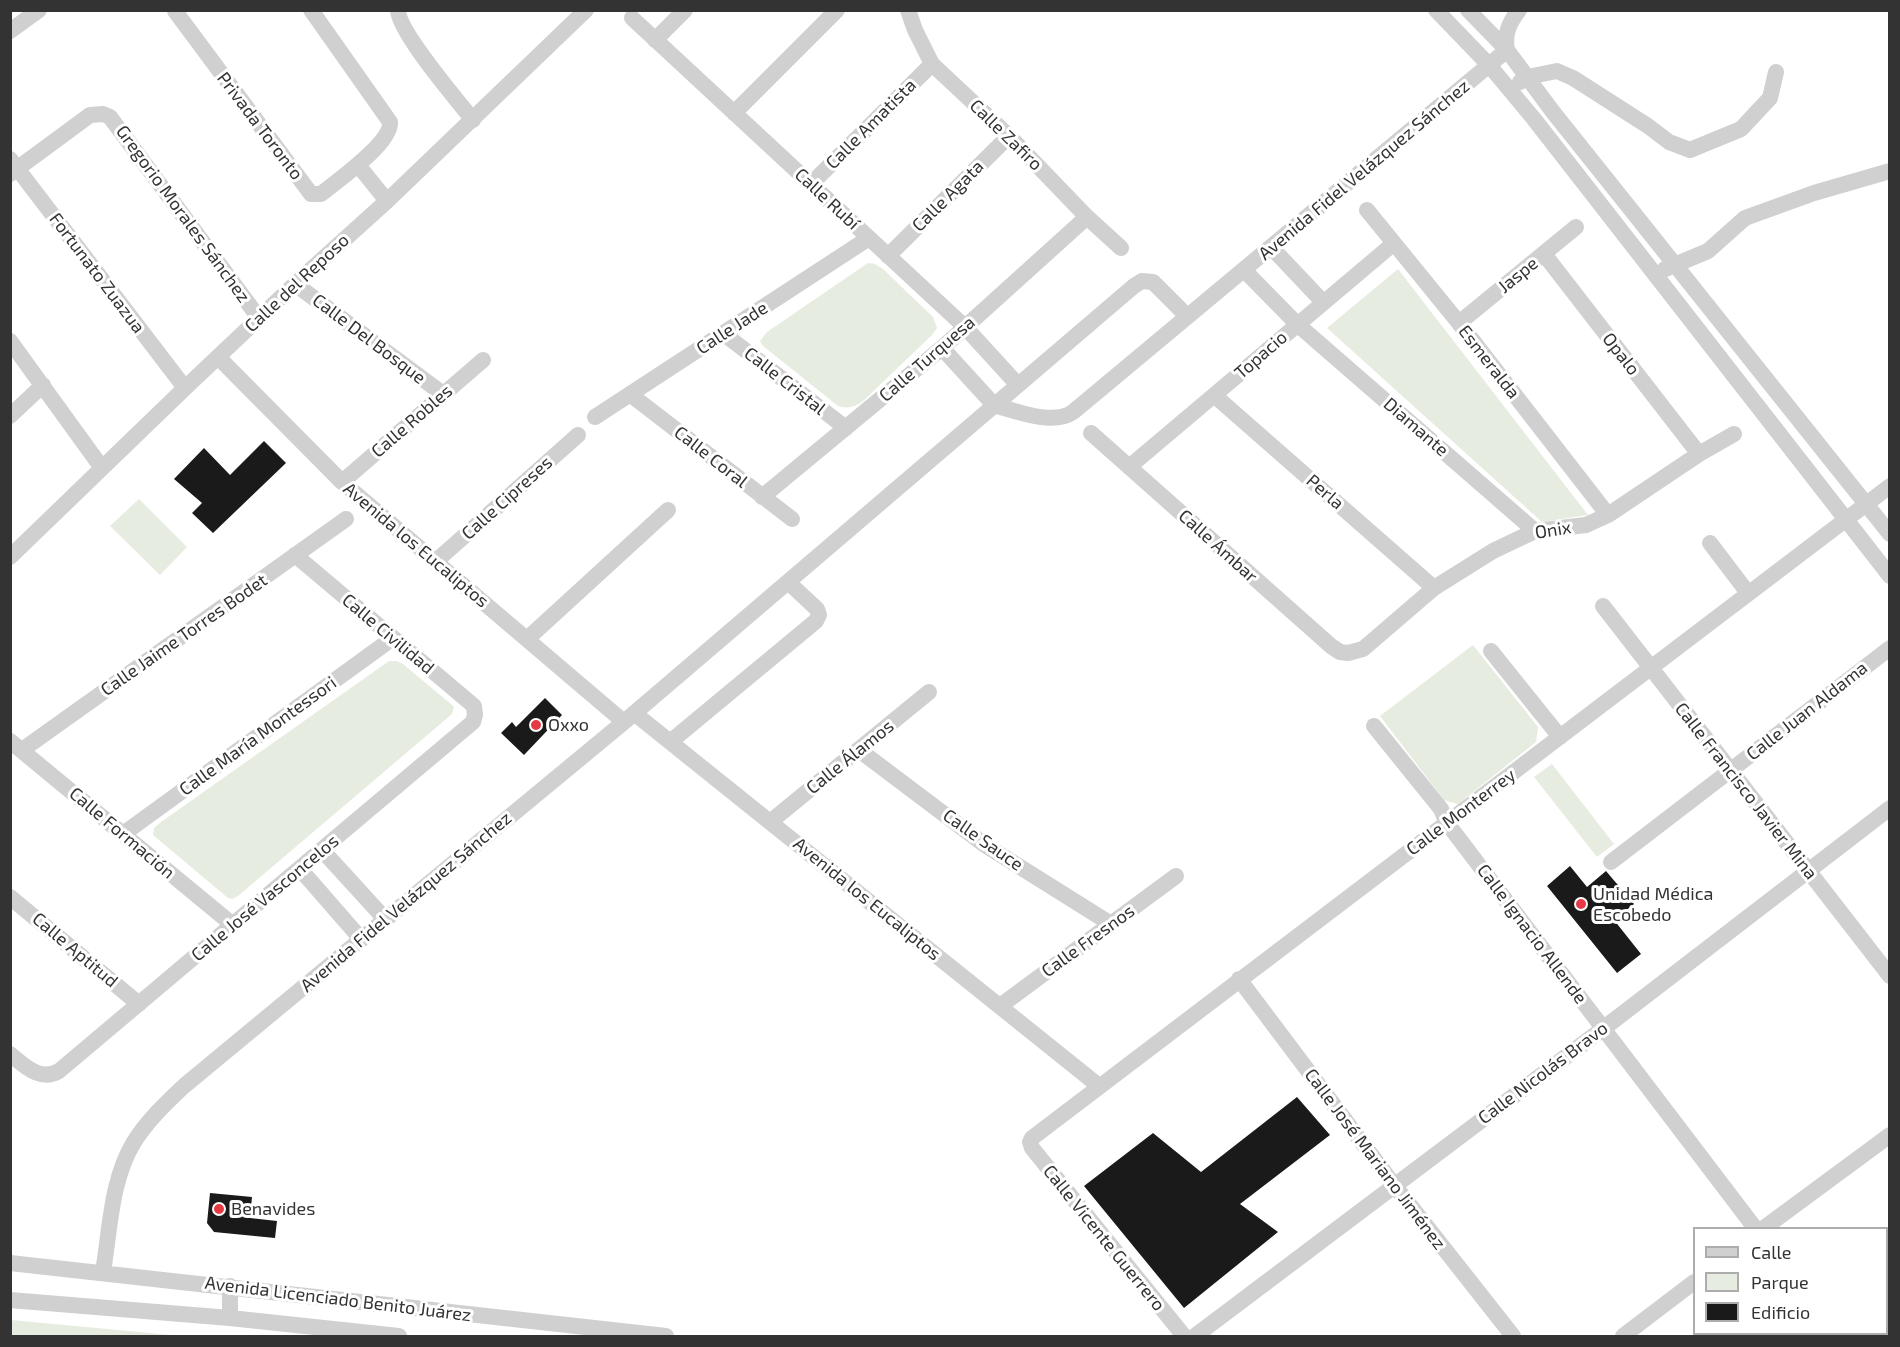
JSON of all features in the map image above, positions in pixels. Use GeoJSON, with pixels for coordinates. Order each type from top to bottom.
{"type":"FeatureCollection","features":[{"type":"Feature","properties":{"kind":"street"},"geometry":{"type":"LineString","coordinates":[[10,31],[39,10]]}},
{"type":"Feature","properties":{"kind":"street"},"geometry":{"type":"LineString","coordinates":[[311,10],[390,122],[383,139],[358,165],[387,201]]}},
{"type":"Feature","properties":{"kind":"street"},"geometry":{"type":"LineString","coordinates":[[398,10],[398,17],[408,34],[472,120]]}},
{"type":"Feature","properties":{"kind":"street","name":"Calle del Reposo"},"geometry":{"type":"LineString","coordinates":[[10,558],[185,388],[387,201],[586,10]]}},
{"type":"Feature","properties":{"kind":"street"},"geometry":{"type":"LineString","coordinates":[[655,40],[685,10]]}},
{"type":"Feature","properties":{"kind":"street"},"geometry":{"type":"LineString","coordinates":[[734,113],[837,10]]}},
{"type":"Feature","properties":{"kind":"street","name":"Calle Zafiro"},"geometry":{"type":"LineString","coordinates":[[908,10],[932,64],[1009,136],[1087,217],[1121,248]]}},
{"type":"Feature","properties":{"kind":"street"},"geometry":{"type":"LineString","coordinates":[[1436,10],[1453,17],[1890,576]]}},
{"type":"Feature","properties":{"kind":"street"},"geometry":{"type":"LineString","coordinates":[[1468,10],[1507,50],[1674,265],[1890,534]]}},
{"type":"Feature","properties":{"kind":"street"},"geometry":{"type":"LineString","coordinates":[[1507,50],[1505,41],[1509,25],[1520,10]]}},
{"type":"Feature","properties":{"kind":"street","name":"Privada Toronto"},"geometry":{"type":"LineString","coordinates":[[175,11],[311,194],[321,194],[358,165]]}},
{"type":"Feature","properties":{"kind":"street","name":"Calle Rubí"},"geometry":{"type":"LineString","coordinates":[[632,18],[965,327],[1018,385]]}},
{"type":"Feature","properties":{"kind":"street","name":"Avenida Fidel Velázquez Sánchez"},"geometry":{"type":"LineString","coordinates":[[994,405],[1049,418],[1069,415],[1507,50]]}},
{"type":"Feature","properties":{"kind":"street","name":"Calle Amatista"},"geometry":{"type":"LineString","coordinates":[[811,184],[932,64]]}},
{"type":"Feature","properties":{"kind":"street"},"geometry":{"type":"LineString","coordinates":[[1509,89],[1527,77],[1557,71],[1573,78],[1669,142],[1690,150],[1741,129],[1770,98],[1776,72]]}},
{"type":"Feature","properties":{"kind":"street","name":"Gregorio Morales Sánchez"},"geometry":{"type":"LineString","coordinates":[[13,167],[90,115],[103,114],[115,122],[259,318]]}},
{"type":"Feature","properties":{"kind":"street","name":"Calle Agata"},"geometry":{"type":"LineString","coordinates":[[888,256],[1009,136]]}},
{"type":"Feature","properties":{"kind":"street","name":"Fortunato Zuazua"},"geometry":{"type":"LineString","coordinates":[[13,167],[185,388]]}},
{"type":"Feature","properties":{"kind":"street"},"geometry":{"type":"LineString","coordinates":[[1655,274],[1708,251],[1745,218],[1814,193],[1890,171]]}},
{"type":"Feature","properties":{"kind":"street","name":"Esmeralda"},"geometry":{"type":"LineString","coordinates":[[1367,210],[1459,323],[1608,515]]}},
{"type":"Feature","properties":{"kind":"street","name":"Calle Turquesa"},"geometry":{"type":"LineString","coordinates":[[762,497],[942,348],[1087,217]]}},
{"type":"Feature","properties":{"kind":"street","name":"Jaspe"},"geometry":{"type":"LineString","coordinates":[[1459,323],[1575,227]]}},
{"type":"Feature","properties":{"kind":"street","name":"Calle Jade"},"geometry":{"type":"LineString","coordinates":[[595,417],[869,238]]}},
{"type":"Feature","properties":{"kind":"street","name":"Topacio"},"geometry":{"type":"LineString","coordinates":[[1129,467],[1393,244]]}},
{"type":"Feature","properties":{"kind":"street"},"geometry":{"type":"LineString","coordinates":[[1271,247],[1323,302]]}},
{"type":"Feature","properties":{"kind":"street","name":"Opalo"},"geometry":{"type":"LineString","coordinates":[[1544,254],[1699,454]]}},
{"type":"Feature","properties":{"kind":"street","name":"Diamante"},"geometry":{"type":"LineString","coordinates":[[1244,270],[1297,324],[1535,531]]}},
{"type":"Feature","properties":{"kind":"street","name":"Avenida Fidel Velázquez Sánchez"},"geometry":{"type":"LineString","coordinates":[[103,1272],[117,1185],[124,1162],[141,1131],[184,1086],[629,717],[1142,281],[1153,282],[1186,316]]}},
{"type":"Feature","properties":{"kind":"street","name":"Calle Del Bosque"},"geometry":{"type":"LineString","coordinates":[[295,284],[443,394]]}},
{"type":"Feature","properties":{"kind":"street","name":"Calle Cristal"},"geometry":{"type":"LineString","coordinates":[[724,334],[846,428]]}},
{"type":"Feature","properties":{"kind":"street"},"geometry":{"type":"LineString","coordinates":[[10,341],[102,468]]}},
{"type":"Feature","properties":{"kind":"street"},"geometry":{"type":"LineString","coordinates":[[942,348],[994,405]]}},
{"type":"Feature","properties":{"kind":"street","name":"Avenida los Eucaliptos"},"geometry":{"type":"LineString","coordinates":[[218,357],[342,482],[527,639],[629,717],[670,742],[1099,1086]]}},
{"type":"Feature","properties":{"kind":"street","name":"Calle Robles"},"geometry":{"type":"LineString","coordinates":[[342,482],[483,360]]}},
{"type":"Feature","properties":{"kind":"street"},"geometry":{"type":"LineString","coordinates":[[10,416],[43,385]]}},
{"type":"Feature","properties":{"kind":"street","name":"Calle Coral"},"geometry":{"type":"LineString","coordinates":[[631,394],[792,519]]}},
{"type":"Feature","properties":{"kind":"street","name":"Perla"},"geometry":{"type":"LineString","coordinates":[[1215,396],[1434,588]]}},
{"type":"Feature","properties":{"kind":"street","name":"Calle Ámbar"},"geometry":{"type":"LineString","coordinates":[[1091,433],[1331,646],[1348,653]]}},
{"type":"Feature","properties":{"kind":"street","name":"Onix"},"geometry":{"type":"LineString","coordinates":[[1348,653],[1356,652],[1370,644],[1434,588],[1493,550],[1535,531],[1586,525],[1608,515],[1699,454],[1734,434]]}},
{"type":"Feature","properties":{"kind":"street","name":"Calle Cipreses"},"geometry":{"type":"LineString","coordinates":[[435,562],[578,435]]}},
{"type":"Feature","properties":{"kind":"street","name":"Calle Monterrey"},"geometry":{"type":"LineString","coordinates":[[1032,1138],[1890,486]]}},
{"type":"Feature","properties":{"kind":"street"},"geometry":{"type":"LineString","coordinates":[[527,639],[668,510]]}},
{"type":"Feature","properties":{"kind":"street","name":"Calle Jaime Torres Bodet"},"geometry":{"type":"LineString","coordinates":[[16,746],[346,519]]}},
{"type":"Feature","properties":{"kind":"street"},"geometry":{"type":"LineString","coordinates":[[1710,543],[1748,593]]}},
{"type":"Feature","properties":{"kind":"street","name":"Calle Civilidad"},"geometry":{"type":"LineString","coordinates":[[295,555],[474,706],[476,715]]}},
{"type":"Feature","properties":{"kind":"street"},"geometry":{"type":"LineString","coordinates":[[670,742],[816,621],[819,615],[817,609],[788,582]]}},
{"type":"Feature","properties":{"kind":"street","name":"Calle Francisco Javier Mina"},"geometry":{"type":"LineString","coordinates":[[1603,606],[1890,976]]}},
{"type":"Feature","properties":{"kind":"street","name":"Calle María Montessori"},"geometry":{"type":"LineString","coordinates":[[123,834],[393,638]]}},
{"type":"Feature","properties":{"kind":"street","name":"Calle Juan Aldama"},"geometry":{"type":"LineString","coordinates":[[1611,862],[1890,648]]}},
{"type":"Feature","properties":{"kind":"street"},"geometry":{"type":"LineString","coordinates":[[1491,651],[1560,737]]}},
{"type":"Feature","properties":{"kind":"street","name":"Calle Álamos"},"geometry":{"type":"LineString","coordinates":[[770,822],[929,692]]}},
{"type":"Feature","properties":{"kind":"street","name":"Calle José Vasconcelos"},"geometry":{"type":"LineString","coordinates":[[10,1054],[36,1073],[48,1076],[54,1074],[470,725],[476,715]]}},
{"type":"Feature","properties":{"kind":"street","name":"Calle Ignacio Allende"},"geometry":{"type":"LineString","coordinates":[[1374,726],[1441,809],[1447,823],[1754,1227]]}},
{"type":"Feature","properties":{"kind":"street","name":"Calle Formación"},"geometry":{"type":"LineString","coordinates":[[16,746],[233,925]]}},
{"type":"Feature","properties":{"kind":"street","name":"Calle Sauce"},"geometry":{"type":"LineString","coordinates":[[859,750],[985,845],[1111,924]]}},
{"type":"Feature","properties":{"kind":"street","name":"Calle Nicolás Bravo"},"geometry":{"type":"LineString","coordinates":[[1195,1336],[1604,1028],[1890,808]]}},
{"type":"Feature","properties":{"kind":"street"},"geometry":{"type":"LineString","coordinates":[[322,850],[385,919]]}},
{"type":"Feature","properties":{"kind":"street"},"geometry":{"type":"LineString","coordinates":[[300,869],[361,939]]}},
{"type":"Feature","properties":{"kind":"street","name":"Calle Fresnos"},"geometry":{"type":"LineString","coordinates":[[1000,1006],[1176,876]]}},
{"type":"Feature","properties":{"kind":"street","name":"Calle Aptitud"},"geometry":{"type":"LineString","coordinates":[[10,897],[139,1004]]}},
{"type":"Feature","properties":{"kind":"street","name":"Calle José Mariano Jiménez"},"geometry":{"type":"LineString","coordinates":[[1239,979],[1394,1185],[1513,1336]]}},
{"type":"Feature","properties":{"kind":"street"},"geometry":{"type":"LineString","coordinates":[[1765,1227],[1890,1135]]}},
{"type":"Feature","properties":{"kind":"street","name":"Calle Vicente Guerrero"},"geometry":{"type":"LineString","coordinates":[[1032,1138],[1030,1142],[1032,1148],[1184,1336]]}},
{"type":"Feature","properties":{"kind":"street","name":"Avenida Licenciado Benito Juárez"},"geometry":{"type":"LineString","coordinates":[[10,1263],[666,1336]]}},
{"type":"Feature","properties":{"kind":"street"},"geometry":{"type":"LineString","coordinates":[[1623,1336],[1693,1284]]}},
{"type":"Feature","properties":{"kind":"street"},"geometry":{"type":"LineString","coordinates":[[230,1286],[230,1318]]}},
{"type":"Feature","properties":{"kind":"street","name":"Avenida Licenciado Benito Juárez"},"geometry":{"type":"LineString","coordinates":[[10,1300],[230,1318],[399,1336]]}},
{"type":"Feature","properties":{"kind":"green space"},"geometry":{"type":"Polygon","coordinates":[[[868,263],[883,269],[933,317],[937,328],[863,401],[851,407],[842,407],[763,346],[760,341],[767,332],[868,263]]]}},
{"type":"Feature","properties":{"kind":"green space"},"geometry":{"type":"Polygon","coordinates":[[[1398,269],[1588,515],[1542,522],[1327,328],[1398,269]]]}},
{"type":"Feature","properties":{"kind":"green space"},"geometry":{"type":"Polygon","coordinates":[[[139,499],[187,547],[160,575],[110,526],[139,499]]]}},
{"type":"Feature","properties":{"kind":"green space"},"geometry":{"type":"Polygon","coordinates":[[[1473,645],[1538,727],[1536,742],[1458,804],[1444,800],[1380,716],[1473,645]]]}},
{"type":"Feature","properties":{"kind":"green space"},"geometry":{"type":"Polygon","coordinates":[[[389,661],[403,664],[452,705],[454,707],[452,714],[238,896],[228,898],[153,835],[154,828],[161,822],[389,661]]]}},
{"type":"Feature","properties":{"kind":"green space"},"geometry":{"type":"Polygon","coordinates":[[[1552,764],[1614,844],[1597,857],[1534,777],[1552,764]]]}},
{"type":"Feature","properties":{"kind":"green space"},"geometry":{"type":"Polygon","coordinates":[[[11,1320],[182,1336],[11,1336],[11,1320]]]}},
{"type":"Feature","properties":{"kind":"building"},"geometry":{"type":"Polygon","coordinates":[[[264,441],[286,463],[213,533],[192,513],[202,503],[174,479],[204,448],[230,475],[264,441]]]}},
{"type":"Feature","properties":{"kind":"building","name":"Oxxo"},"geometry":{"type":"Polygon","coordinates":[[[545,698],[562,715],[524,755],[501,733],[512,722],[516,727],[545,698]]]}},
{"type":"Feature","properties":{"kind":"building","name":"Unidad Médica Escobedo"},"geometry":{"type":"Polygon","coordinates":[[[1570,866],[1587,887],[1606,871],[1634,904],[1614,920],[1641,954],[1617,973],[1547,886],[1570,866]]]}},
{"type":"Feature","properties":{"kind":"building"},"geometry":{"type":"Polygon","coordinates":[[[1297,1097],[1330,1135],[1240,1204],[1278,1232],[1184,1308],[1084,1186],[1153,1133],[1201,1172],[1297,1097]]]}},
{"type":"Feature","properties":{"kind":"building"},"geometry":{"type":"Polygon","coordinates":[[[210,1193],[252,1197],[250,1218],[277,1221],[275,1238],[214,1232],[207,1223],[210,1193]]]}},
{"type":"Feature","properties":{"kind":"place","name":"Oxxo"},"geometry":{"type":"Point","coordinates":[536,725]}},
{"type":"Feature","properties":{"kind":"place","name":"Unidad Médica Escobedo"},"geometry":{"type":"Point","coordinates":[1581,904]}},
{"type":"Feature","properties":{"kind":"place","name":"Benavides"},"geometry":{"type":"Point","coordinates":[219,1209]}}]}
